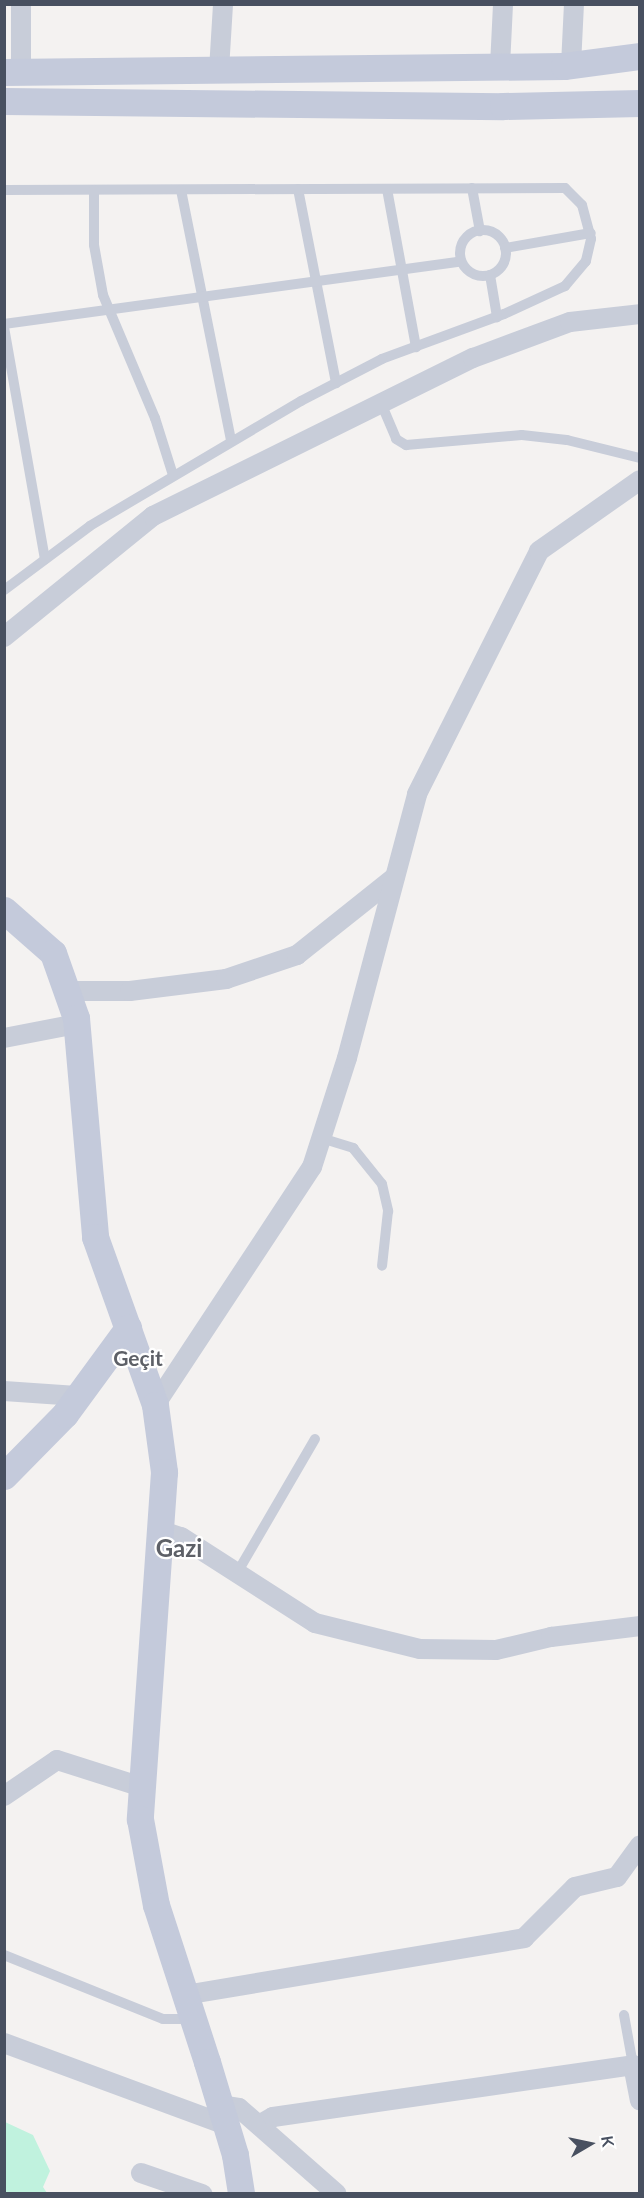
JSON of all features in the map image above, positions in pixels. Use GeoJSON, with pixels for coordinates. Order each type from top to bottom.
{"type":"FeatureCollection","features":[{"type":"Feature","properties":{"kind":"street"},"geometry":{"type":"LineString","coordinates":[[21,4],[13,72],[571,65],[639,56]]}},
{"type":"Feature","properties":{"kind":"street"},"geometry":{"type":"LineString","coordinates":[[219,70],[223,4]]}},
{"type":"Feature","properties":{"kind":"street"},"geometry":{"type":"LineString","coordinates":[[500,66],[502,4]]}},
{"type":"Feature","properties":{"kind":"street"},"geometry":{"type":"LineString","coordinates":[[571,65],[574,4]]}},
{"type":"Feature","properties":{"kind":"street"},"geometry":{"type":"LineString","coordinates":[[4,101],[503,106],[639,103]]}},
{"type":"Feature","properties":{"kind":"street"},"geometry":{"type":"LineString","coordinates":[[4,637],[153,516],[473,358],[570,322],[639,314]]}},
{"type":"Feature","properties":{"kind":"street"},"geometry":{"type":"LineString","coordinates":[[155,1405],[312,1167],[417,794],[539,551],[639,482]]}},
{"type":"Feature","properties":{"kind":"street"},"geometry":{"type":"LineString","coordinates":[[67,991],[130,991],[226,979],[297,955],[395,877]]}},
{"type":"Feature","properties":{"kind":"street"},"geometry":{"type":"LineString","coordinates":[[4,910],[53,953],[67,991],[76,1024],[95,1237],[155,1405],[164,1472],[162,1532],[140,1819],[156,1905],[223,2115],[241,2193]]}},
{"type":"Feature","properties":{"kind":"street"},"geometry":{"type":"LineString","coordinates":[[4,1038],[76,1024]]}},
{"type":"Feature","properties":{"kind":"street"},"geometry":{"type":"LineString","coordinates":[[4,1476],[77,1396],[128,1328]]}},
{"type":"Feature","properties":{"kind":"street"},"geometry":{"type":"LineString","coordinates":[[4,1390],[77,1396]]}},
{"type":"Feature","properties":{"kind":"street"},"geometry":{"type":"LineString","coordinates":[[162,1532],[181,1537],[315,1623],[420,1648],[496,1650],[551,1637],[639,1626]]}},
{"type":"Feature","properties":{"kind":"street"},"geometry":{"type":"LineString","coordinates":[[4,1796],[57,1760],[142,1787]]}},
{"type":"Feature","properties":{"kind":"street"},"geometry":{"type":"LineString","coordinates":[[189,2007],[524,1938],[575,1887],[617,1877],[639,1845]]}},
{"type":"Feature","properties":{"kind":"street"},"geometry":{"type":"LineString","coordinates":[[4,2043],[223,2115],[239,2108],[337,2193]]}},
{"type":"Feature","properties":{"kind":"street"},"geometry":{"type":"LineString","coordinates":[[259,2125],[273,2116],[633,2065],[639,2100]]}},
{"type":"Feature","properties":{"kind":"street"},"geometry":{"type":"LineString","coordinates":[[141,2173],[202,2193]]}},
{"type":"Feature","properties":{"kind":"lane"},"geometry":{"type":"LineString","coordinates":[[472,188],[480,231]]}},
{"type":"Feature","properties":{"kind":"lane"},"geometry":{"type":"LineString","coordinates":[[4,190],[565,188],[582,205],[591,233],[586,261],[574,279],[497,317],[416,347],[336,383],[231,441],[90,526],[4,590]]}},
{"type":"Feature","properties":{"kind":"lane"},"geometry":{"type":"LineString","coordinates":[[298,189],[336,383]]}},
{"type":"Feature","properties":{"kind":"lane"},"geometry":{"type":"LineString","coordinates":[[387,189],[416,347]]}},
{"type":"Feature","properties":{"kind":"lane"},"geometry":{"type":"LineString","coordinates":[[94,190],[94,245],[108,310],[155,418],[173,475]]}},
{"type":"Feature","properties":{"kind":"lane"},"geometry":{"type":"LineString","coordinates":[[181,190],[231,441]]}},
{"type":"Feature","properties":{"kind":"lane"},"geometry":{"type":"LineString","coordinates":[[480,231],[493,233],[505,248],[501,267],[490,275],[470,272],[461,261],[464,241],[480,231]]}},
{"type":"Feature","properties":{"kind":"lane"},"geometry":{"type":"LineString","coordinates":[[505,248],[591,233]]}},
{"type":"Feature","properties":{"kind":"lane"},"geometry":{"type":"LineString","coordinates":[[45,559],[4,326],[461,261]]}},
{"type":"Feature","properties":{"kind":"lane"},"geometry":{"type":"LineString","coordinates":[[490,275],[497,317]]}},
{"type":"Feature","properties":{"kind":"lane"},"geometry":{"type":"LineString","coordinates":[[381,403],[396,439],[406,445],[522,435],[567,440],[639,458]]}},
{"type":"Feature","properties":{"kind":"lane"},"geometry":{"type":"LineString","coordinates":[[321,1138],[353,1148],[382,1184],[388,1211],[382,1266]]}},
{"type":"Feature","properties":{"kind":"lane"},"geometry":{"type":"LineString","coordinates":[[237,1573],[315,1439]]}},
{"type":"Feature","properties":{"kind":"lane"},"geometry":{"type":"LineString","coordinates":[[4,1955],[163,2019],[189,2007]]}},
{"type":"Feature","properties":{"kind":"lane"},"geometry":{"type":"LineString","coordinates":[[624,2015],[633,2065]]}},
{"type":"Feature","properties":{"kind":"green space"},"geometry":{"type":"Polygon","coordinates":[[[5,2122],[33,2135],[50,2171],[43,2187],[47,2193],[5,2193],[5,2122]]]}},
{"type":"Feature","properties":{"kind":"district","name":"Geçit"},"geometry":{"type":"Point","coordinates":[138,1358]}},
{"type":"Feature","properties":{"kind":"district","name":"Gazi"},"geometry":{"type":"Point","coordinates":[179,1548]}}]}
